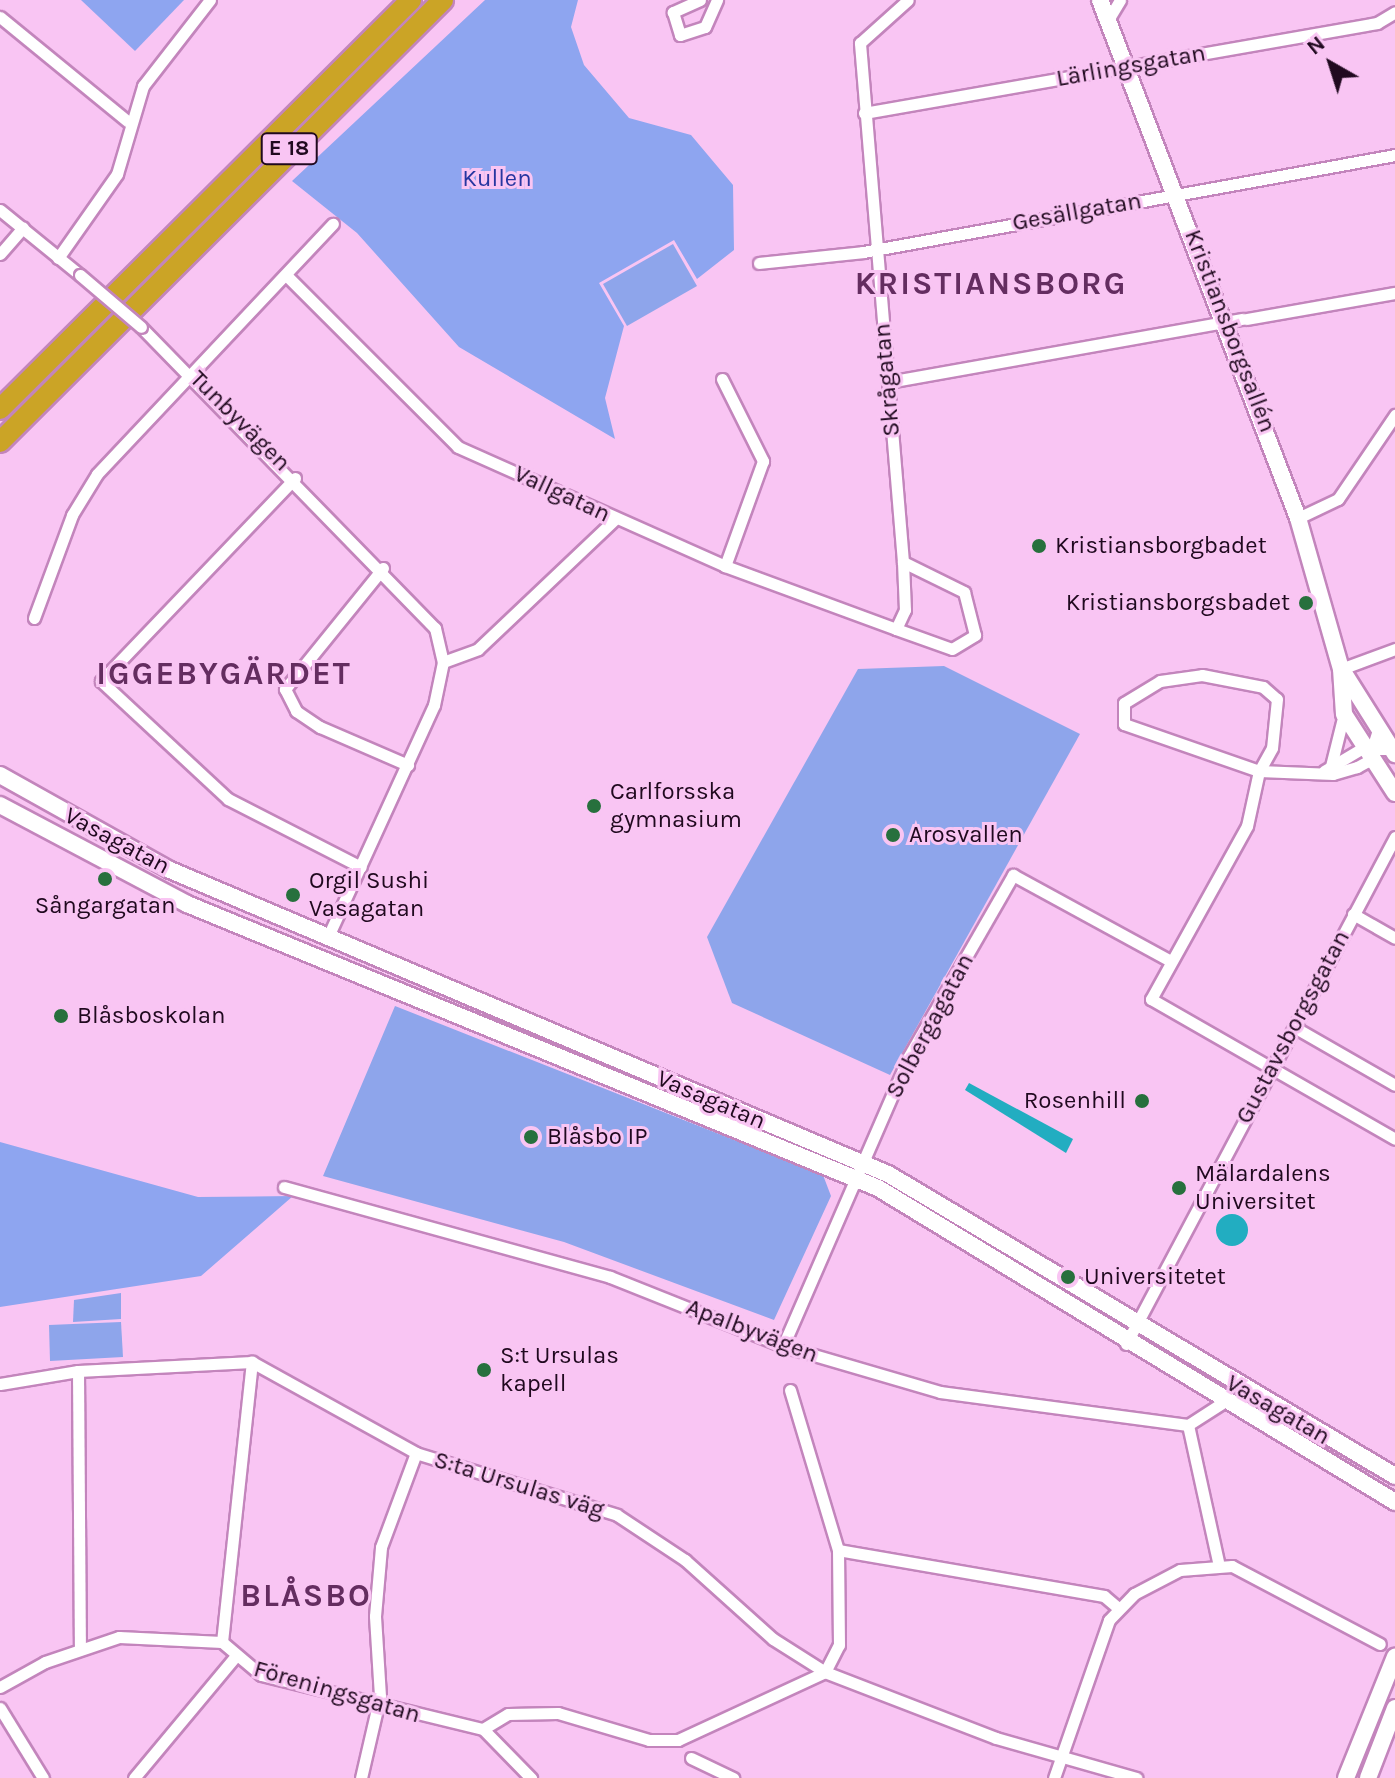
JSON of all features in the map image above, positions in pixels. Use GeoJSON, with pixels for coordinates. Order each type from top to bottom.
{"type":"FeatureCollection","features":[{"type":"Feature","properties":{"kind":"highway","name":"E 18"},"geometry":{"type":"LineString","coordinates":[[0,409],[411,0]]}},
{"type":"Feature","properties":{"kind":"highway","name":"E 18"},"geometry":{"type":"LineString","coordinates":[[0,442],[443,0]]}},
{"type":"Feature","properties":{"kind":"street"},"geometry":{"type":"LineString","coordinates":[[58,258],[117,174],[127,121],[143,86],[210,0]]}},
{"type":"Feature","properties":{"kind":"street"},"geometry":{"type":"LineString","coordinates":[[700,0],[673,12],[680,35],[705,27],[717,0]]}},
{"type":"Feature","properties":{"kind":"street","name":"Skrågatan"},"geometry":{"type":"LineString","coordinates":[[892,628],[905,610],[903,562],[860,43],[908,0]]}},
{"type":"Feature","properties":{"kind":"street","name":"Kristiansborgsallén"},"geometry":{"type":"LineString","coordinates":[[1100,0],[1178,196],[1239,320],[1341,669],[1344,714],[1395,793]]}},
{"type":"Feature","properties":{"kind":"street"},"geometry":{"type":"LineString","coordinates":[[1108,20],[1120,0]]}},
{"type":"Feature","properties":{"kind":"street","name":"Lärlingsgatan"},"geometry":{"type":"LineString","coordinates":[[864,113],[1377,23],[1395,12]]}},
{"type":"Feature","properties":{"kind":"street"},"geometry":{"type":"LineString","coordinates":[[0,17],[127,121]]}},
{"type":"Feature","properties":{"kind":"street","name":"Gesällgatan"},"geometry":{"type":"LineString","coordinates":[[759,263],[875,247],[1178,196],[1395,155]]}},
{"type":"Feature","properties":{"kind":"street","name":"Tunbyvägen"},"geometry":{"type":"LineString","coordinates":[[0,210],[192,373],[295,478],[383,568],[435,628],[443,662]]}},
{"type":"Feature","properties":{"kind":"street"},"geometry":{"type":"LineString","coordinates":[[34,618],[84,492],[192,373],[288,277],[333,224]]}},
{"type":"Feature","properties":{"kind":"street"},"geometry":{"type":"LineString","coordinates":[[0,254],[23,228]]}},
{"type":"Feature","properties":{"kind":"street","name":"Vallgatan"},"geometry":{"type":"LineString","coordinates":[[288,277],[458,447],[725,566],[892,628],[952,649],[975,635],[964,592],[903,562]]}},
{"type":"Feature","properties":{"kind":"street"},"geometry":{"type":"LineString","coordinates":[[888,382],[1395,293]]}},
{"type":"Feature","properties":{"kind":"street"},"geometry":{"type":"LineString","coordinates":[[722,379],[763,461],[725,566]]}},
{"type":"Feature","properties":{"kind":"street"},"geometry":{"type":"LineString","coordinates":[[1298,518],[1338,499],[1395,415]]}},
{"type":"Feature","properties":{"kind":"street"},"geometry":{"type":"LineString","coordinates":[[295,478],[101,681],[228,799],[361,867]]}},
{"type":"Feature","properties":{"kind":"street"},"geometry":{"type":"LineString","coordinates":[[319,958],[408,765],[443,662],[478,649],[615,519]]}},
{"type":"Feature","properties":{"kind":"street"},"geometry":{"type":"LineString","coordinates":[[383,568],[285,689],[296,711],[320,727],[408,765]]}},
{"type":"Feature","properties":{"kind":"street"},"geometry":{"type":"LineString","coordinates":[[1341,669],[1395,649]]}},
{"type":"Feature","properties":{"kind":"street","name":"Kristiansborgsallén"},"geometry":{"type":"LineString","coordinates":[[1341,669],[1393,752]]}},
{"type":"Feature","properties":{"kind":"street"},"geometry":{"type":"LineString","coordinates":[[1393,752],[1368,752],[1327,768],[1259,771],[1124,724],[1124,703],[1160,681],[1202,675],[1263,687],[1277,699],[1278,718],[1259,771],[1247,826],[1151,999],[1395,1139]]}},
{"type":"Feature","properties":{"kind":"street"},"geometry":{"type":"LineString","coordinates":[[1327,768],[1344,714]]}},
{"type":"Feature","properties":{"kind":"street"},"geometry":{"type":"LineString","coordinates":[[1368,752],[1378,730]]}},
{"type":"Feature","properties":{"kind":"street","name":"Vasagatan"},"geometry":{"type":"LineString","coordinates":[[0,775],[170,870],[860,1170],[1395,1476]]}},
{"type":"Feature","properties":{"kind":"street","name":"Vasagatan"},"geometry":{"type":"LineString","coordinates":[[0,805],[130,880],[319,958],[860,1170],[1126,1344],[1395,1502]]}},
{"type":"Feature","properties":{"kind":"street","name":"Gustavsborgsgatan"},"geometry":{"type":"LineString","coordinates":[[1126,1344],[1395,837]]}},
{"type":"Feature","properties":{"kind":"street","name":"Solbergagatan"},"geometry":{"type":"LineString","coordinates":[[783,1346],[909,1056],[1013,875],[1171,961]]}},
{"type":"Feature","properties":{"kind":"street"},"geometry":{"type":"LineString","coordinates":[[1353,914],[1395,938]]}},
{"type":"Feature","properties":{"kind":"street"},"geometry":{"type":"LineString","coordinates":[[1294,1027],[1395,1085]]}},
{"type":"Feature","properties":{"kind":"street","name":"Apalbyvägen"},"geometry":{"type":"LineString","coordinates":[[284,1187],[610,1277],[783,1346],[963,1396],[1188,1425]]}},
{"type":"Feature","properties":{"kind":"street"},"geometry":{"type":"LineString","coordinates":[[0,1384],[78,1371],[252,1362],[222,1642],[142,1635],[80,1649],[0,1687]]}},
{"type":"Feature","properties":{"kind":"street","name":"S:ta Ursulas väg"},"geometry":{"type":"LineString","coordinates":[[252,1362],[416,1453],[617,1515],[685,1560],[773,1639],[825,1672],[1060,1757],[1136,1778]]}},
{"type":"Feature","properties":{"kind":"street"},"geometry":{"type":"LineString","coordinates":[[78,1371],[80,1649]]}},
{"type":"Feature","properties":{"kind":"street"},"geometry":{"type":"LineString","coordinates":[[531,1778],[483,1729],[508,1714],[558,1713],[649,1740],[678,1740],[825,1672],[839,1645],[838,1550],[790,1390]]}},
{"type":"Feature","properties":{"kind":"street"},"geometry":{"type":"LineString","coordinates":[[1218,1562],[1188,1425],[1222,1403]]}},
{"type":"Feature","properties":{"kind":"street"},"geometry":{"type":"LineString","coordinates":[[361,1778],[378,1708],[381,1547],[416,1453]]}},
{"type":"Feature","properties":{"kind":"street"},"geometry":{"type":"LineString","coordinates":[[838,1550],[1104,1596],[1117,1607]]}},
{"type":"Feature","properties":{"kind":"street"},"geometry":{"type":"LineString","coordinates":[[1054,1778],[1117,1607],[1170,1575],[1218,1562],[1380,1644]]}},
{"type":"Feature","properties":{"kind":"street","name":"Föreningsgatan"},"geometry":{"type":"LineString","coordinates":[[222,1642],[233,1659],[261,1675],[378,1708],[483,1729]]}},
{"type":"Feature","properties":{"kind":"street"},"geometry":{"type":"LineString","coordinates":[[1346,1778],[1395,1657]]}},
{"type":"Feature","properties":{"kind":"street"},"geometry":{"type":"LineString","coordinates":[[134,1778],[233,1659]]}},
{"type":"Feature","properties":{"kind":"street"},"geometry":{"type":"LineString","coordinates":[[0,1708],[43,1778]]}},
{"type":"Feature","properties":{"kind":"street"},"geometry":{"type":"LineString","coordinates":[[1368,1778],[1395,1708]]}},
{"type":"Feature","properties":{"kind":"street"},"geometry":{"type":"LineString","coordinates":[[691,1758],[733,1778]]}},
{"type":"Feature","properties":{"kind":"shaded area"},"geometry":{"type":"Polygon","coordinates":[[[673,244],[697,286],[627,326],[603,284],[673,244]]]}},
{"type":"Feature","properties":{"kind":"shaded area","name":"Arosvallen"},"geometry":{"type":"Polygon","coordinates":[[[944,666],[1080,734],[890,1075],[732,1003],[707,937],[858,669],[944,666]]]}},
{"type":"Feature","properties":{"kind":"shaded area","name":"Blåsbo IP"},"geometry":{"type":"Polygon","coordinates":[[[395,1006],[823,1175],[831,1196],[774,1320],[564,1242],[323,1176],[395,1006]]]}},
{"type":"Feature","properties":{"kind":"shaded area"},"geometry":{"type":"Polygon","coordinates":[[[969,1083],[1073,1139],[1066,1153],[965,1090],[969,1083]]]}},
{"type":"Feature","properties":{"kind":"shaded area"},"geometry":{"type":"Polygon","coordinates":[[[1232,1214],[1243,1219],[1248,1230],[1243,1241],[1232,1246],[1221,1241],[1216,1230],[1221,1219],[1232,1214]]]}},
{"type":"Feature","properties":{"kind":"shaded area"},"geometry":{"type":"Polygon","coordinates":[[[121,1293],[121,1319],[73,1322],[74,1300],[121,1293]]]}},
{"type":"Feature","properties":{"kind":"shaded area"},"geometry":{"type":"Polygon","coordinates":[[[121,1322],[123,1357],[50,1361],[49,1325],[121,1322]]]}},
{"type":"Feature","properties":{"kind":"green space"},"geometry":{"type":"Polygon","coordinates":[[[81,0],[184,0],[135,51],[81,0]]]}},
{"type":"Feature","properties":{"kind":"green space","name":"Kullen"},"geometry":{"type":"Polygon","coordinates":[[[485,0],[578,0],[571,27],[584,65],[629,118],[691,135],[733,185],[734,250],[697,279],[674,240],[599,283],[624,326],[605,398],[615,439],[459,347],[357,233],[292,181],[485,0]]]}},
{"type":"Feature","properties":{"kind":"green space"},"geometry":{"type":"Polygon","coordinates":[[[0,1142],[198,1197],[293,1196],[201,1276],[0,1307],[0,1142]]]}},
{"type":"Feature","properties":{"kind":"place","name":"Kristiansborgbadet"},"geometry":{"type":"Point","coordinates":[1039,546]}},
{"type":"Feature","properties":{"kind":"place","name":"Kristiansborgsbadet"},"geometry":{"type":"Point","coordinates":[1306,603]}},
{"type":"Feature","properties":{"kind":"place","name":"Carlforsska gymnasium"},"geometry":{"type":"Point","coordinates":[594,806]}},
{"type":"Feature","properties":{"kind":"place","name":"Arosvallen"},"geometry":{"type":"Point","coordinates":[893,835]}},
{"type":"Feature","properties":{"kind":"place","name":"Sångargatan"},"geometry":{"type":"Point","coordinates":[105,879]}},
{"type":"Feature","properties":{"kind":"place","name":"Orgil Sushi Vasagatan"},"geometry":{"type":"Point","coordinates":[293,895]}},
{"type":"Feature","properties":{"kind":"place","name":"Blåsboskolan"},"geometry":{"type":"Point","coordinates":[61,1016]}},
{"type":"Feature","properties":{"kind":"place","name":"Rosenhill"},"geometry":{"type":"Point","coordinates":[1142,1101]}},
{"type":"Feature","properties":{"kind":"place","name":"Blåsbo IP"},"geometry":{"type":"Point","coordinates":[531,1137]}},
{"type":"Feature","properties":{"kind":"place","name":"Mälardalens Universitet"},"geometry":{"type":"Point","coordinates":[1179,1188]}},
{"type":"Feature","properties":{"kind":"place","name":"Universitetet"},"geometry":{"type":"Point","coordinates":[1068,1277]}},
{"type":"Feature","properties":{"kind":"place","name":"S:t Ursulas kapell"},"geometry":{"type":"Point","coordinates":[484,1370]}},
{"type":"Feature","properties":{"kind":"district","name":"KRISTIANSBORG"},"geometry":{"type":"Point","coordinates":[991,284]}},
{"type":"Feature","properties":{"kind":"district","name":"IGGEBYGÄRDET"},"geometry":{"type":"Point","coordinates":[224,674]}},
{"type":"Feature","properties":{"kind":"district","name":"BLÅSBO"},"geometry":{"type":"Point","coordinates":[306,1596]}}]}
